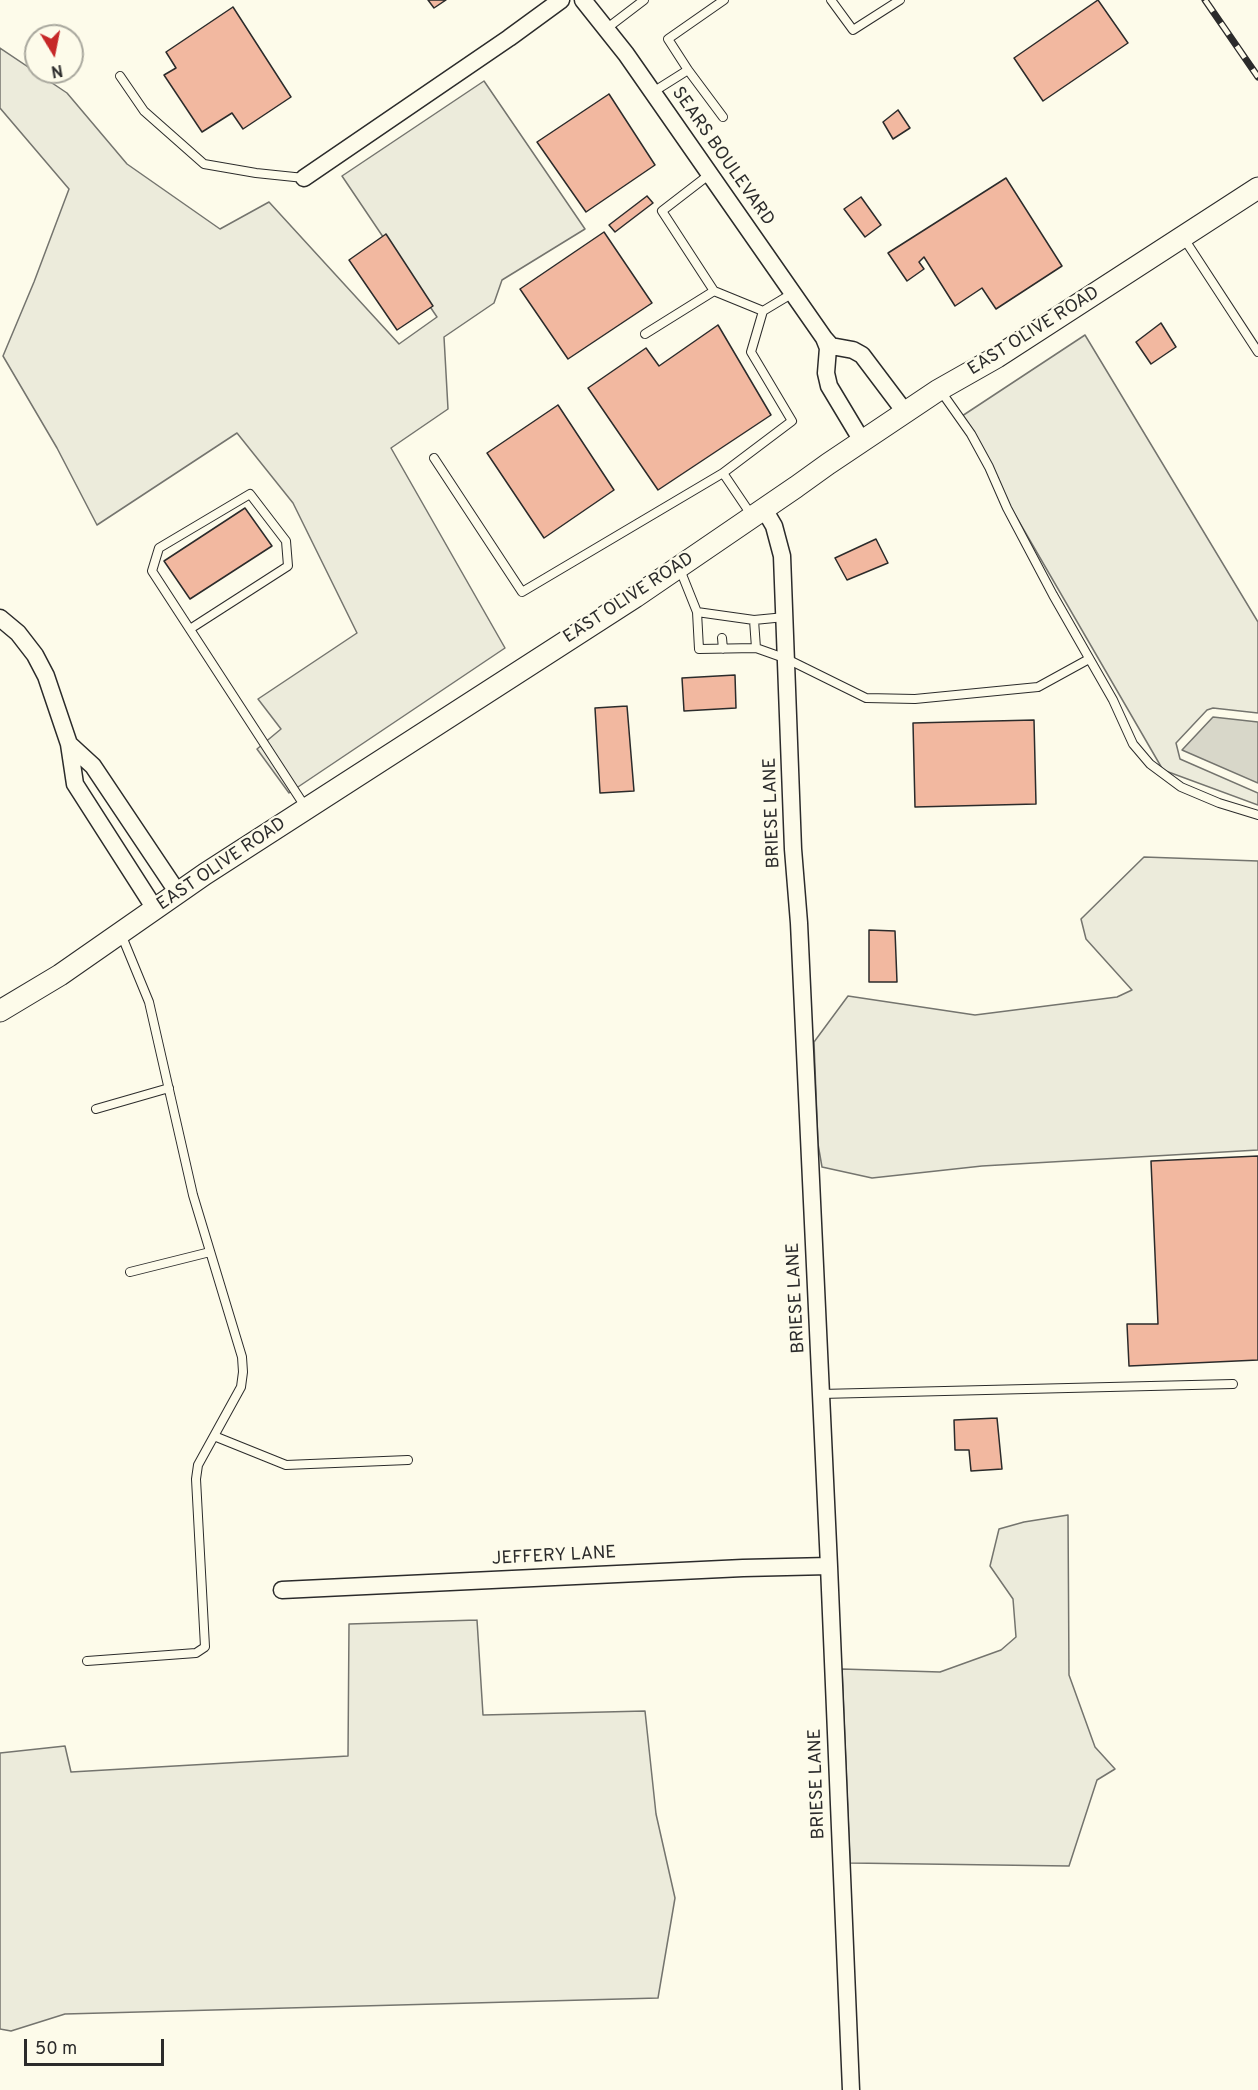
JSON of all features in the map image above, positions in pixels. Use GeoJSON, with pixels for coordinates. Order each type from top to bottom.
{"type":"FeatureCollection","features":[{"type":"Feature","properties":{"kind":"street"},"geometry":{"type":"LineString","coordinates":[[304,178],[561,0]]}},
{"type":"Feature","properties":{"kind":"street","name":"SEARS BOULEVARD"},"geometry":{"type":"LineString","coordinates":[[584,0],[653,92],[824,338],[828,348],[826,373],[829,386],[862,441]]}},
{"type":"Feature","properties":{"kind":"street","name":"EAST OLIVE ROAD"},"geometry":{"type":"LineString","coordinates":[[0,1011],[60,975],[306,808],[679,567],[905,412],[997,357],[1258,188]]}},
{"type":"Feature","properties":{"kind":"street"},"geometry":{"type":"LineString","coordinates":[[824,338],[831,346],[853,350],[862,355],[905,412]]}},
{"type":"Feature","properties":{"kind":"street","name":"BRIESE LANE"},"geometry":{"type":"LineString","coordinates":[[758,513],[774,526],[780,548],[787,659],[793,849],[800,946],[821,1394],[851,2090]]}},
{"type":"Feature","properties":{"kind":"street"},"geometry":{"type":"LineString","coordinates":[[0,618],[18,633],[35,655],[46,676],[69,744],[75,783],[155,909]]}},
{"type":"Feature","properties":{"kind":"street"},"geometry":{"type":"LineString","coordinates":[[69,744],[93,766],[178,893]]}},
{"type":"Feature","properties":{"kind":"street","name":"JEFFERY LANE"},"geometry":{"type":"LineString","coordinates":[[282,1590],[731,1568],[829,1566]]}},
{"type":"Feature","properties":{"kind":"lane"},"geometry":{"type":"LineString","coordinates":[[606,29],[644,0]]}},
{"type":"Feature","properties":{"kind":"lane"},"geometry":{"type":"LineString","coordinates":[[723,117],[668,39],[724,0]]}},
{"type":"Feature","properties":{"kind":"lane"},"geometry":{"type":"LineString","coordinates":[[831,0],[853,30],[900,0]]}},
{"type":"Feature","properties":{"kind":"lane"},"geometry":{"type":"LineString","coordinates":[[653,92],[688,70]]}},
{"type":"Feature","properties":{"kind":"lane"},"geometry":{"type":"LineString","coordinates":[[120,76],[144,111],[204,164],[304,178]]}},
{"type":"Feature","properties":{"kind":"lane"},"geometry":{"type":"LineString","coordinates":[[710,174],[662,211],[714,291],[763,311]]}},
{"type":"Feature","properties":{"kind":"lane"},"geometry":{"type":"LineString","coordinates":[[1183,237],[1258,352]]}},
{"type":"Feature","properties":{"kind":"lane"},"geometry":{"type":"LineString","coordinates":[[645,334],[714,291]]}},
{"type":"Feature","properties":{"kind":"lane"},"geometry":{"type":"LineString","coordinates":[[434,458],[522,592],[723,473],[792,421],[751,352],[763,311],[793,293]]}},
{"type":"Feature","properties":{"kind":"lane"},"geometry":{"type":"LineString","coordinates":[[940,390],[971,434],[1053,595],[1113,700],[1133,744],[1150,764],[1180,787],[1219,803],[1258,815]]}},
{"type":"Feature","properties":{"kind":"lane"},"geometry":{"type":"LineString","coordinates":[[723,473],[758,513]]}},
{"type":"Feature","properties":{"kind":"lane"},"geometry":{"type":"LineString","coordinates":[[190,629],[288,566],[286,541],[250,494],[159,548],[152,571],[306,808]]}},
{"type":"Feature","properties":{"kind":"lane"},"geometry":{"type":"LineString","coordinates":[[679,567],[697,612],[699,649],[756,648],[787,659],[866,698],[915,699],[1038,687],[1089,659]]}},
{"type":"Feature","properties":{"kind":"lane"},"geometry":{"type":"LineString","coordinates":[[697,612],[720,618],[754,620],[784,617]]}},
{"type":"Feature","properties":{"kind":"lane"},"geometry":{"type":"LineString","coordinates":[[754,620],[756,648]]}},
{"type":"Feature","properties":{"kind":"lane"},"geometry":{"type":"LineString","coordinates":[[722,638],[723,649]]}},
{"type":"Feature","properties":{"kind":"lane"},"geometry":{"type":"LineString","coordinates":[[87,1661],[196,1653],[205,1647],[196,1479],[198,1464],[241,1387],[243,1372],[242,1357],[193,1195],[150,1002],[121,933]]}},
{"type":"Feature","properties":{"kind":"lane"},"geometry":{"type":"LineString","coordinates":[[96,1109],[169,1088]]}},
{"type":"Feature","properties":{"kind":"lane"},"geometry":{"type":"LineString","coordinates":[[130,1272],[210,1252]]}},
{"type":"Feature","properties":{"kind":"lane"},"geometry":{"type":"LineString","coordinates":[[821,1394],[1233,1384]]}},
{"type":"Feature","properties":{"kind":"lane"},"geometry":{"type":"LineString","coordinates":[[214,1436],[286,1465],[408,1460]]}},
{"type":"Feature","properties":{"kind":"shaded area"},"geometry":{"type":"Polygon","coordinates":[[[0,48],[24,64],[24,84],[54,84],[67,93],[127,164],[220,229],[269,202],[399,344],[437,317],[342,176],[484,81],[585,229],[502,280],[494,303],[444,337],[448,409],[391,448],[505,648],[289,793],[257,749],[281,729],[258,699],[357,633],[293,503],[237,433],[97,525],[57,448],[3,356],[69,189],[0,108],[0,48]]]}},
{"type":"Feature","properties":{"kind":"shaded area"},"geometry":{"type":"Polygon","coordinates":[[[1085,335],[1258,622],[1258,713],[1213,708],[1207,710],[1176,743],[1180,759],[1258,793],[1258,805],[1163,770],[959,418],[1085,335]]]}},
{"type":"Feature","properties":{"kind":"shaded area"},"geometry":{"type":"Polygon","coordinates":[[[1213,717],[1258,722],[1258,783],[1182,750],[1213,717]]]}},
{"type":"Feature","properties":{"kind":"shaded area"},"geometry":{"type":"Polygon","coordinates":[[[1144,857],[1258,861],[1258,1150],[982,1166],[872,1178],[822,1167],[818,1144],[814,1042],[848,996],[975,1015],[1117,997],[1132,990],[1086,939],[1081,919],[1144,857]]]}},
{"type":"Feature","properties":{"kind":"shaded area"},"geometry":{"type":"Polygon","coordinates":[[[1068,1515],[1069,1675],[1095,1747],[1115,1769],[1097,1780],[1069,1866],[850,1863],[842,1669],[940,1672],[1001,1650],[1016,1637],[1013,1599],[990,1566],[999,1529],[1024,1522],[1068,1515]]]}},
{"type":"Feature","properties":{"kind":"shaded area"},"geometry":{"type":"Polygon","coordinates":[[[477,1620],[483,1715],[645,1711],[656,1814],[675,1898],[658,1998],[65,2014],[11,2031],[0,2029],[0,1753],[65,1746],[71,1772],[348,1756],[349,1624],[477,1620]]]}},
{"type":"Feature","properties":{"kind":"building"},"geometry":{"type":"Polygon","coordinates":[[[428,0],[446,0],[434,8],[428,0]]]}},
{"type":"Feature","properties":{"kind":"building"},"geometry":{"type":"Polygon","coordinates":[[[1098,0],[1128,43],[1043,101],[1014,58],[1098,0]]]}},
{"type":"Feature","properties":{"kind":"building"},"geometry":{"type":"Polygon","coordinates":[[[233,7],[291,97],[243,129],[232,113],[202,132],[164,75],[176,68],[166,52],[233,7]]]}},
{"type":"Feature","properties":{"kind":"building"},"geometry":{"type":"Polygon","coordinates":[[[609,94],[655,165],[586,212],[537,142],[609,94]]]}},
{"type":"Feature","properties":{"kind":"building"},"geometry":{"type":"Polygon","coordinates":[[[898,110],[910,128],[893,139],[883,122],[898,110]]]}},
{"type":"Feature","properties":{"kind":"building"},"geometry":{"type":"Polygon","coordinates":[[[1006,178],[1062,266],[996,309],[982,288],[955,306],[924,257],[919,262],[924,269],[907,281],[888,253],[1006,178]]]}},
{"type":"Feature","properties":{"kind":"building"},"geometry":{"type":"Polygon","coordinates":[[[647,196],[653,203],[615,232],[609,225],[647,196]]]}},
{"type":"Feature","properties":{"kind":"building"},"geometry":{"type":"Polygon","coordinates":[[[861,197],[881,225],[865,237],[844,209],[861,197]]]}},
{"type":"Feature","properties":{"kind":"building"},"geometry":{"type":"Polygon","coordinates":[[[604,232],[652,303],[568,359],[520,289],[604,232]]]}},
{"type":"Feature","properties":{"kind":"building"},"geometry":{"type":"Polygon","coordinates":[[[386,234],[433,306],[397,330],[349,260],[386,234]]]}},
{"type":"Feature","properties":{"kind":"building"},"geometry":{"type":"Polygon","coordinates":[[[1161,323],[1176,347],[1151,364],[1136,342],[1161,323]]]}},
{"type":"Feature","properties":{"kind":"building"},"geometry":{"type":"Polygon","coordinates":[[[718,325],[771,415],[658,490],[588,388],[646,348],[659,366],[718,325]]]}},
{"type":"Feature","properties":{"kind":"building"},"geometry":{"type":"Polygon","coordinates":[[[558,405],[614,490],[544,538],[487,453],[558,405]]]}},
{"type":"Feature","properties":{"kind":"building"},"geometry":{"type":"Polygon","coordinates":[[[245,508],[272,546],[190,599],[164,561],[245,508]]]}},
{"type":"Feature","properties":{"kind":"building"},"geometry":{"type":"Polygon","coordinates":[[[876,539],[888,563],[847,580],[835,558],[876,539]]]}},
{"type":"Feature","properties":{"kind":"building"},"geometry":{"type":"Polygon","coordinates":[[[735,675],[736,708],[684,711],[682,678],[735,675]]]}},
{"type":"Feature","properties":{"kind":"building"},"geometry":{"type":"Polygon","coordinates":[[[627,706],[634,791],[600,793],[595,708],[627,706]]]}},
{"type":"Feature","properties":{"kind":"building"},"geometry":{"type":"Polygon","coordinates":[[[1034,720],[1036,804],[915,807],[913,723],[1034,720]]]}},
{"type":"Feature","properties":{"kind":"building"},"geometry":{"type":"Polygon","coordinates":[[[869,930],[895,931],[897,982],[869,982],[869,930]]]}},
{"type":"Feature","properties":{"kind":"building"},"geometry":{"type":"Polygon","coordinates":[[[1258,1156],[1258,1360],[1129,1366],[1127,1324],[1158,1324],[1151,1161],[1258,1156]]]}},
{"type":"Feature","properties":{"kind":"building"},"geometry":{"type":"Polygon","coordinates":[[[997,1418],[1002,1469],[971,1471],[969,1450],[955,1450],[954,1420],[997,1418]]]}},
{"type":"Feature","properties":{"kind":"railway"},"geometry":{"type":"LineString","coordinates":[[1205,0],[1258,77]]}}]}
